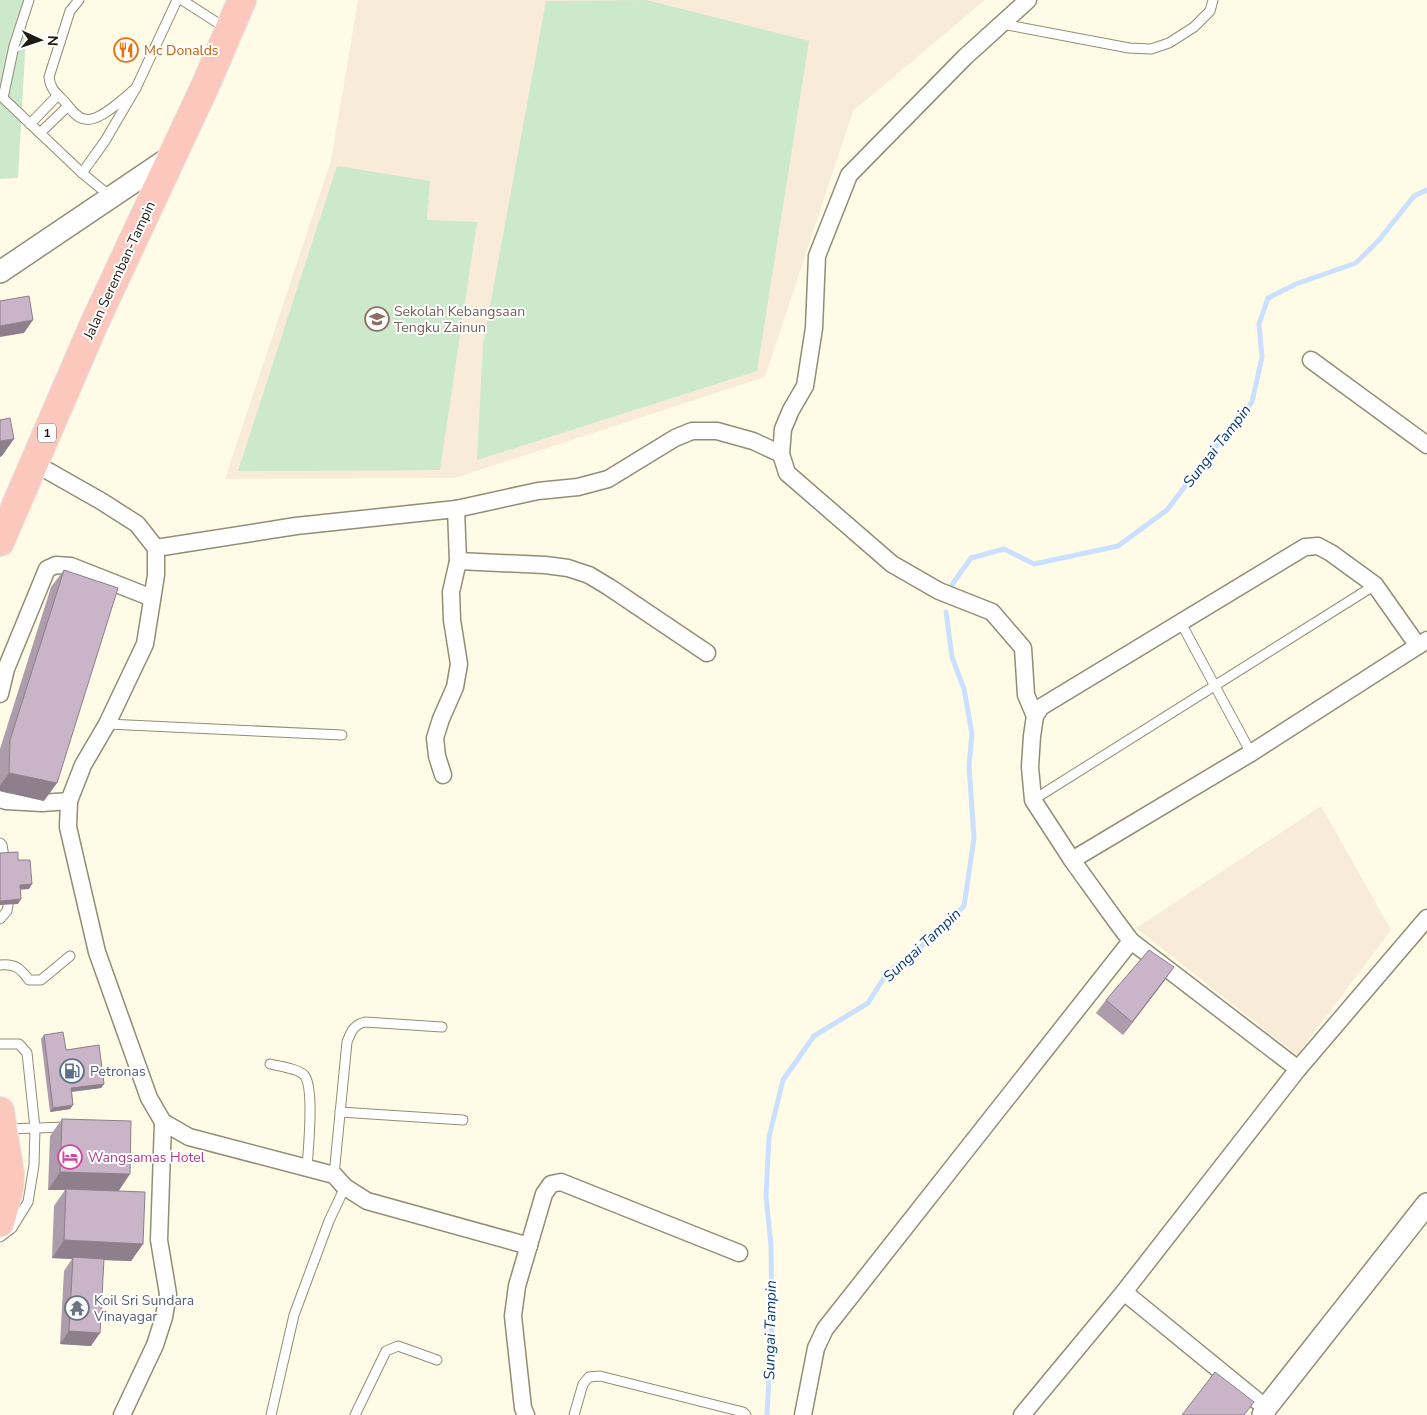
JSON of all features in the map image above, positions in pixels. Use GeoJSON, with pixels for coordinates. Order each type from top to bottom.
{"type":"FeatureCollection","features":[{"type":"Feature","properties":{"kind":"highway","name":"Jalan Seremban-Tampin"},"geometry":{"type":"LineString","coordinates":[[0,542],[94,324],[242,0]]}},
{"type":"Feature","properties":{"kind":"highway"},"geometry":{"type":"LineString","coordinates":[[0,1223],[9,1189],[10,1174],[2,1133]]}},
{"type":"Feature","properties":{"kind":"street"},"geometry":{"type":"LineString","coordinates":[[1028,0],[965,58],[849,175],[817,256],[814,328],[805,386],[791,410],[783,429],[781,454],[787,473],[892,564],[939,591],[992,612],[1023,648],[1026,695],[1035,716]]}},
{"type":"Feature","properties":{"kind":"street"},"geometry":{"type":"LineString","coordinates":[[0,272],[172,156]]}},
{"type":"Feature","properties":{"kind":"street"},"geometry":{"type":"LineString","coordinates":[[1310,360],[1427,445]]}},
{"type":"Feature","properties":{"kind":"street"},"geometry":{"type":"LineString","coordinates":[[156,548],[296,526],[456,509],[538,491],[578,487],[608,480],[674,438],[692,431],[717,431],[753,441],[781,454]]}},
{"type":"Feature","properties":{"kind":"street"},"geometry":{"type":"LineString","coordinates":[[34,463],[137,524],[156,548],[156,574],[145,644],[107,724],[83,765],[69,801],[68,827],[97,952],[149,1098],[163,1122],[189,1137],[334,1175],[345,1187],[367,1201],[529,1246]]}},
{"type":"Feature","properties":{"kind":"street"},"geometry":{"type":"LineString","coordinates":[[443,775],[437,756],[435,738],[458,677],[460,664],[452,620],[450,592],[458,561],[456,509]]}},
{"type":"Feature","properties":{"kind":"street"},"geometry":{"type":"LineString","coordinates":[[1072,860],[1251,753],[1422,643],[1375,585],[1331,553],[1318,546],[1305,547],[1181,624],[1041,707],[1035,716],[1030,767],[1033,800],[1072,860],[1131,941],[1298,1069]]}},
{"type":"Feature","properties":{"kind":"street"},"geometry":{"type":"LineString","coordinates":[[458,561],[545,565],[568,568],[589,575],[707,653]]}},
{"type":"Feature","properties":{"kind":"street"},"geometry":{"type":"LineString","coordinates":[[0,694],[3,668],[47,569],[56,564],[72,566],[152,598]]}},
{"type":"Feature","properties":{"kind":"street"},"geometry":{"type":"LineString","coordinates":[[0,800],[6,802],[42,803],[69,801]]}},
{"type":"Feature","properties":{"kind":"street"},"geometry":{"type":"LineString","coordinates":[[1022,1415],[1124,1292],[1298,1069],[1427,918]]}},
{"type":"Feature","properties":{"kind":"street"},"geometry":{"type":"LineString","coordinates":[[803,1415],[816,1348],[825,1330],[1131,941]]}},
{"type":"Feature","properties":{"kind":"street"},"geometry":{"type":"LineString","coordinates":[[122,1415],[155,1345],[164,1317],[168,1294],[159,1240],[163,1122]]}},
{"type":"Feature","properties":{"kind":"street"},"geometry":{"type":"LineString","coordinates":[[526,1415],[523,1408],[513,1316],[517,1286],[544,1194],[550,1184],[561,1182],[739,1253]]}},
{"type":"Feature","properties":{"kind":"street"},"geometry":{"type":"LineString","coordinates":[[1124,1292],[1264,1411],[1427,1204]]}},
{"type":"Feature","properties":{"kind":"lane"},"geometry":{"type":"LineString","coordinates":[[28,0],[14,46],[3,98],[82,173],[112,197]]}},
{"type":"Feature","properties":{"kind":"lane"},"geometry":{"type":"LineString","coordinates":[[79,0],[70,11],[49,77],[49,86],[78,117],[86,120],[95,119],[136,88]]}},
{"type":"Feature","properties":{"kind":"lane"},"geometry":{"type":"LineString","coordinates":[[82,173],[105,141],[136,88],[177,0]]}},
{"type":"Feature","properties":{"kind":"lane"},"geometry":{"type":"LineString","coordinates":[[182,0],[229,31]]}},
{"type":"Feature","properties":{"kind":"lane"},"geometry":{"type":"LineString","coordinates":[[1002,24],[1129,48],[1151,49],[1169,43],[1194,27],[1210,11],[1213,0]]}},
{"type":"Feature","properties":{"kind":"lane"},"geometry":{"type":"LineString","coordinates":[[30,124],[58,95]]}},
{"type":"Feature","properties":{"kind":"lane"},"geometry":{"type":"LineString","coordinates":[[40,133],[68,106]]}},
{"type":"Feature","properties":{"kind":"lane"},"geometry":{"type":"LineString","coordinates":[[1033,800],[1375,585]]}},
{"type":"Feature","properties":{"kind":"lane"},"geometry":{"type":"LineString","coordinates":[[1181,624],[1251,753]]}},
{"type":"Feature","properties":{"kind":"lane"},"geometry":{"type":"LineString","coordinates":[[107,724],[342,735]]}},
{"type":"Feature","properties":{"kind":"lane"},"geometry":{"type":"LineString","coordinates":[[0,843],[4,857]]}},
{"type":"Feature","properties":{"kind":"lane"},"geometry":{"type":"LineString","coordinates":[[0,919],[7,911],[8,905]]}},
{"type":"Feature","properties":{"kind":"lane"},"geometry":{"type":"LineString","coordinates":[[0,965],[6,964],[19,967],[29,980],[41,980],[70,956]]}},
{"type":"Feature","properties":{"kind":"lane"},"geometry":{"type":"LineString","coordinates":[[334,1175],[347,1042],[352,1028],[365,1022],[442,1027]]}},
{"type":"Feature","properties":{"kind":"lane"},"geometry":{"type":"LineString","coordinates":[[0,1044],[18,1044],[27,1053],[35,1128],[34,1165],[28,1202],[12,1228],[0,1237]]}},
{"type":"Feature","properties":{"kind":"lane"},"geometry":{"type":"LineString","coordinates":[[270,1064],[302,1073],[306,1077],[310,1099],[307,1168]]}},
{"type":"Feature","properties":{"kind":"lane"},"geometry":{"type":"LineString","coordinates":[[340,1112],[463,1120]]}},
{"type":"Feature","properties":{"kind":"lane"},"geometry":{"type":"LineString","coordinates":[[2,1133],[35,1128],[74,1127]]}},
{"type":"Feature","properties":{"kind":"lane"},"geometry":{"type":"LineString","coordinates":[[271,1415],[294,1315],[329,1220],[345,1187]]}},
{"type":"Feature","properties":{"kind":"lane"},"geometry":{"type":"LineString","coordinates":[[355,1415],[386,1351],[398,1346],[437,1360]]}},
{"type":"Feature","properties":{"kind":"lane"},"geometry":{"type":"LineString","coordinates":[[574,1415],[583,1384],[590,1377],[600,1376],[743,1412],[746,1415]]}},
{"type":"Feature","properties":{"kind":"shaded area"},"geometry":{"type":"Polygon","coordinates":[[[358,0],[985,0],[853,111],[765,377],[455,478],[225,479],[331,161],[358,0]]]}},
{"type":"Feature","properties":{"kind":"shaded area"},"geometry":{"type":"Polygon","coordinates":[[[1321,806],[1391,930],[1297,1055],[1136,928],[1321,806]]]}},
{"type":"Feature","properties":{"kind":"green space"},"geometry":{"type":"Polygon","coordinates":[[[0,0],[28,0],[18,178],[0,179],[0,0]]]}},
{"type":"Feature","properties":{"kind":"green space"},"geometry":{"type":"Polygon","coordinates":[[[646,0],[809,41],[757,371],[477,460],[483,344],[546,1],[646,0]]]}},
{"type":"Feature","properties":{"kind":"green space"},"geometry":{"type":"Polygon","coordinates":[[[337,166],[430,181],[427,220],[477,222],[440,470],[238,471],[337,166]]]}},
{"type":"Feature","properties":{"kind":"building"},"geometry":{"type":"Polygon","coordinates":[[[29,296],[33,320],[0,326],[0,301],[29,296]]]}},
{"type":"Feature","properties":{"kind":"building"},"geometry":{"type":"Polygon","coordinates":[[[10,418],[14,439],[0,441],[0,420],[10,418]]]}},
{"type":"Feature","properties":{"kind":"building"},"geometry":{"type":"Polygon","coordinates":[[[64,570],[118,588],[57,783],[9,773],[10,740],[64,570]]]}},
{"type":"Feature","properties":{"kind":"building"},"geometry":{"type":"Polygon","coordinates":[[[18,852],[18,860],[30,860],[32,884],[20,885],[21,899],[0,901],[0,853],[18,852]]]}},
{"type":"Feature","properties":{"kind":"building"},"geometry":{"type":"Polygon","coordinates":[[[1149,950],[1174,967],[1132,1022],[1106,1000],[1149,950]]]}},
{"type":"Feature","properties":{"kind":"building","name":"Petronas"},"geometry":{"type":"Polygon","coordinates":[[[63,1032],[66,1050],[99,1045],[104,1084],[71,1088],[73,1105],[53,1108],[44,1035],[63,1032]]]}},
{"type":"Feature","properties":{"kind":"building"},"geometry":{"type":"Polygon","coordinates":[[[62,1119],[131,1121],[130,1174],[60,1172],[62,1119]]]}},
{"type":"Feature","properties":{"kind":"building"},"geometry":{"type":"Polygon","coordinates":[[[66,1189],[145,1192],[143,1244],[64,1240],[66,1189]]]}},
{"type":"Feature","properties":{"kind":"building"},"geometry":{"type":"Polygon","coordinates":[[[73,1257],[104,1259],[100,1333],[69,1331],[73,1257]]]}},
{"type":"Feature","properties":{"kind":"building"},"geometry":{"type":"Polygon","coordinates":[[[1215,1372],[1254,1402],[1244,1415],[1182,1415],[1215,1372]]]}},
{"type":"Feature","properties":{"kind":"waterway","name":"Sungai Tampin"},"geometry":{"type":"LineString","coordinates":[[951,586],[971,558],[1004,549],[1034,564],[1118,546],[1167,510],[1252,402],[1262,357],[1259,324],[1268,298],[1296,284],[1356,263],[1379,240],[1414,196],[1427,190]]}},
{"type":"Feature","properties":{"kind":"waterway","name":"Sungai Tampin"},"geometry":{"type":"LineString","coordinates":[[767,1415],[772,1320],[771,1246],[766,1196],[769,1137],[783,1080],[814,1036],[868,1003],[887,973],[928,941],[964,906],[974,838],[969,766],[972,734],[964,689],[952,657],[946,612]]}},
{"type":"Feature","properties":{"kind":"place","name":"Mc Donalds"},"geometry":{"type":"Point","coordinates":[126,50]}},
{"type":"Feature","properties":{"kind":"place","name":"Sekolah Kebangsaan Tengku Zainun"},"geometry":{"type":"Point","coordinates":[377,319]}},
{"type":"Feature","properties":{"kind":"place","name":"Petronas"},"geometry":{"type":"Point","coordinates":[72,1071]}},
{"type":"Feature","properties":{"kind":"place","name":"Wangsamas Hotel"},"geometry":{"type":"Point","coordinates":[70,1157]}},
{"type":"Feature","properties":{"kind":"place","name":"Koil Sri Sundara Vinayagar"},"geometry":{"type":"Point","coordinates":[77,1308]}}]}
